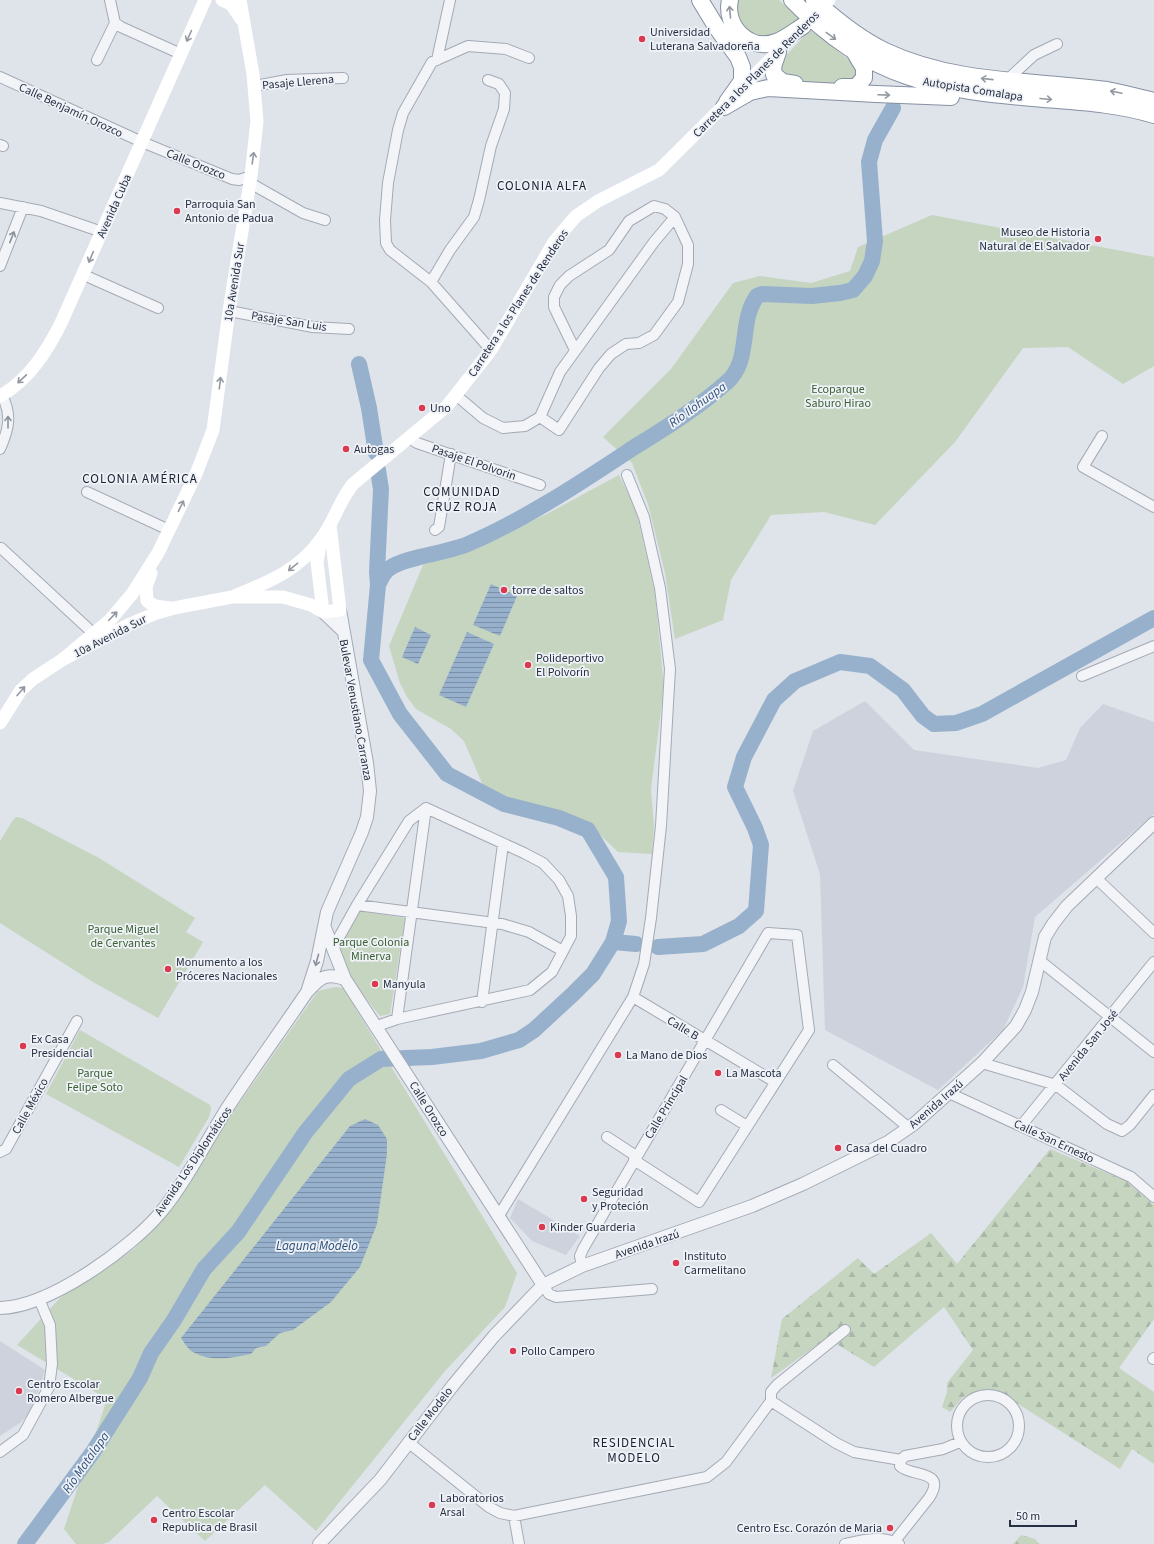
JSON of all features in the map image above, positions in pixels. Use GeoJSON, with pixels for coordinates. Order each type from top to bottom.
{"type":"FeatureCollection","features":[{"type":"Feature","properties":{"kind":"highway"},"geometry":{"type":"LineString","coordinates":[[700,0],[717,28],[738,57],[742,67],[742,80],[724,107]]}},
{"type":"Feature","properties":{"kind":"highway"},"geometry":{"type":"LineString","coordinates":[[730,0],[729,11],[732,23],[740,35],[751,41],[766,44],[776,42],[804,25]]}},
{"type":"Feature","properties":{"kind":"highway","name":"Autopista Comalapa"},"geometry":{"type":"LineString","coordinates":[[814,0],[848,29],[863,39],[895,56],[924,67],[952,74],[1108,90],[1154,101]]}},
{"type":"Feature","properties":{"kind":"highway","name":"Autopista Comalapa"},"geometry":{"type":"LineString","coordinates":[[793,1],[824,31],[855,53],[898,74],[930,84],[1026,98],[1107,105],[1154,115]]}},
{"type":"Feature","properties":{"kind":"highway"},"geometry":{"type":"LineString","coordinates":[[778,52],[773,70],[774,75],[780,81],[789,84],[852,88],[860,85],[864,78],[864,68],[855,53]]}},
{"type":"Feature","properties":{"kind":"highway"},"geometry":{"type":"LineString","coordinates":[[724,107],[750,92],[768,88],[876,94],[1026,98]]}},
{"type":"Feature","properties":{"kind":"main road"},"geometry":{"type":"LineString","coordinates":[[203,5],[222,0],[231,4],[242,20]]}},
{"type":"Feature","properties":{"kind":"main road","name":"10a Avenida Sur"},"geometry":{"type":"LineString","coordinates":[[174,608],[155,606],[151,604],[146,597],[146,587],[158,553],[196,474],[213,430],[229,311],[250,179],[257,121],[254,86],[242,20],[240,0]]}},
{"type":"Feature","properties":{"kind":"main road","name":"Carretera a los Planes de Renderos"},"geometry":{"type":"LineString","coordinates":[[232,597],[283,575],[295,566],[321,540],[330,525],[343,496],[353,484],[457,396],[491,350],[554,242],[576,216],[598,201],[659,170],[724,107],[829,0]]}},
{"type":"Feature","properties":{"kind":"main road","name":"Avenida Cuba"},"geometry":{"type":"LineString","coordinates":[[1,395],[22,380],[45,353],[61,323],[84,275],[203,5]]}},
{"type":"Feature","properties":{"kind":"main road"},"geometry":{"type":"LineString","coordinates":[[321,540],[317,562],[323,612],[340,610],[330,525]]}},
{"type":"Feature","properties":{"kind":"main road","name":"10a Avenida Sur"},"geometry":{"type":"LineString","coordinates":[[62,660],[94,634],[126,601],[158,553]]}},
{"type":"Feature","properties":{"kind":"main road","name":"Bulevar Venustiano Carranza"},"geometry":{"type":"LineString","coordinates":[[174,608],[232,597],[283,597],[311,605],[323,612]]}},
{"type":"Feature","properties":{"kind":"main road","name":"10a Avenida Sur"},"geometry":{"type":"LineString","coordinates":[[0,723],[21,690],[32,679],[62,660],[128,625],[174,608]]}},
{"type":"Feature","properties":{"kind":"street"},"geometry":{"type":"LineString","coordinates":[[97,60],[115,23],[110,0]]}},
{"type":"Feature","properties":{"kind":"street"},"geometry":{"type":"LineString","coordinates":[[437,60],[450,0]]}},
{"type":"Feature","properties":{"kind":"street"},"geometry":{"type":"LineString","coordinates":[[115,23],[181,54]]}},
{"type":"Feature","properties":{"kind":"street"},"geometry":{"type":"LineString","coordinates":[[1006,80],[1034,55],[1057,44]]}},
{"type":"Feature","properties":{"kind":"street"},"geometry":{"type":"LineString","coordinates":[[491,350],[431,282],[390,250],[386,243],[385,220],[388,183],[398,130],[404,113],[418,85],[432,62],[468,46],[506,49],[529,58]]}},
{"type":"Feature","properties":{"kind":"street","name":"Calle Benjamín Orozco"},"geometry":{"type":"LineString","coordinates":[[0,77],[142,142]]}},
{"type":"Feature","properties":{"kind":"street","name":"Pasaje Llerena"},"geometry":{"type":"LineString","coordinates":[[254,86],[288,80],[343,78]]}},
{"type":"Feature","properties":{"kind":"street"},"geometry":{"type":"LineString","coordinates":[[431,282],[450,250],[474,217],[479,200],[492,146],[504,109],[505,93],[499,84],[488,80]]}},
{"type":"Feature","properties":{"kind":"street","name":"Calle Orozco"},"geometry":{"type":"LineString","coordinates":[[142,142],[232,179],[250,179]]}},
{"type":"Feature","properties":{"kind":"street"},"geometry":{"type":"LineString","coordinates":[[250,179],[292,208],[325,220]]}},
{"type":"Feature","properties":{"kind":"street"},"geometry":{"type":"LineString","coordinates":[[0,203],[23,207],[102,232]]}},
{"type":"Feature","properties":{"kind":"street"},"geometry":{"type":"LineString","coordinates":[[540,417],[559,430],[599,368],[611,354],[626,344],[639,343],[654,335],[678,302],[688,264],[688,245],[675,217],[665,209],[654,206],[629,221],[609,250],[569,276],[560,285],[554,298],[554,307],[575,350]]}},
{"type":"Feature","properties":{"kind":"street"},"geometry":{"type":"LineString","coordinates":[[0,266],[23,207]]}},
{"type":"Feature","properties":{"kind":"street"},"geometry":{"type":"LineString","coordinates":[[457,396],[483,418],[503,428],[525,426],[540,417],[560,372],[621,290],[654,242],[675,217]]}},
{"type":"Feature","properties":{"kind":"street"},"geometry":{"type":"LineString","coordinates":[[84,275],[158,308]]}},
{"type":"Feature","properties":{"kind":"street","name":"Pasaje San Luis"},"geometry":{"type":"LineString","coordinates":[[229,311],[299,325],[349,330]]}},
{"type":"Feature","properties":{"kind":"street"},"geometry":{"type":"LineString","coordinates":[[0,449],[8,432],[9,419],[7,404],[1,395]]}},
{"type":"Feature","properties":{"kind":"street"},"geometry":{"type":"LineString","coordinates":[[1102,436],[1083,467],[1154,508]]}},
{"type":"Feature","properties":{"kind":"street","name":"Pasaje El Polvorin"},"geometry":{"type":"LineString","coordinates":[[409,438],[417,443],[540,485]]}},
{"type":"Feature","properties":{"kind":"street"},"geometry":{"type":"LineString","coordinates":[[435,530],[439,527],[451,454]]}},
{"type":"Feature","properties":{"kind":"street"},"geometry":{"type":"LineString","coordinates":[[498,1217],[633,997],[644,964],[660,842],[670,669],[660,588],[644,517],[627,475]]}},
{"type":"Feature","properties":{"kind":"street"},"geometry":{"type":"LineString","coordinates":[[87,492],[169,530]]}},
{"type":"Feature","properties":{"kind":"street"},"geometry":{"type":"LineString","coordinates":[[1,548],[94,634]]}},
{"type":"Feature","properties":{"kind":"street"},"geometry":{"type":"LineString","coordinates":[[340,610],[343,631]]}},
{"type":"Feature","properties":{"kind":"street","name":"Bulevar Venustiano Carranza"},"geometry":{"type":"LineString","coordinates":[[323,612],[343,631],[367,763],[370,791],[367,817],[327,912],[325,928]]}},
{"type":"Feature","properties":{"kind":"street"},"geometry":{"type":"LineString","coordinates":[[1082,676],[1154,646]]}},
{"type":"Feature","properties":{"kind":"street"},"geometry":{"type":"LineString","coordinates":[[377,1026],[396,1019],[482,1002],[530,990],[552,972],[571,936],[571,916],[568,896],[562,885],[543,863],[426,808]]}},
{"type":"Feature","properties":{"kind":"street"},"geometry":{"type":"LineString","coordinates":[[333,948],[357,905],[409,821],[426,808]]}},
{"type":"Feature","properties":{"kind":"street"},"geometry":{"type":"LineString","coordinates":[[396,1019],[426,808]]}},
{"type":"Feature","properties":{"kind":"street","name":"Avenida Irazú"},"geometry":{"type":"LineString","coordinates":[[543,1285],[582,1266],[752,1206],[862,1155],[888,1142],[909,1128],[982,1063],[1006,1039],[1025,1010],[1032,992],[1045,937],[1053,924],[1067,906],[1154,823]]}},
{"type":"Feature","properties":{"kind":"street"},"geometry":{"type":"LineString","coordinates":[[482,1002],[503,844]]}},
{"type":"Feature","properties":{"kind":"street"},"geometry":{"type":"LineString","coordinates":[[1096,878],[1154,933]]}},
{"type":"Feature","properties":{"kind":"street"},"geometry":{"type":"LineString","coordinates":[[357,905],[502,924],[529,932],[564,951]]}},
{"type":"Feature","properties":{"kind":"street","name":"Calle Orozco"},"geometry":{"type":"LineString","coordinates":[[325,928],[345,979],[377,1026],[543,1285]]}},
{"type":"Feature","properties":{"kind":"street","name":"Avenida Los Diplomáticos"},"geometry":{"type":"LineString","coordinates":[[307,992],[325,928]]}},
{"type":"Feature","properties":{"kind":"street","name":"Calle Principal"},"geometry":{"type":"LineString","coordinates":[[582,1266],[580,1256],[583,1249],[768,933],[798,935],[809,1030],[775,1082]]}},
{"type":"Feature","properties":{"kind":"street"},"geometry":{"type":"LineString","coordinates":[[1039,960],[1111,1016],[1154,1052]]}},
{"type":"Feature","properties":{"kind":"street","name":"Avenida San José"},"geometry":{"type":"LineString","coordinates":[[1021,1126],[1056,1085],[1154,962]]}},
{"type":"Feature","properties":{"kind":"street","name":"Avenida Los Diplomáticos"},"geometry":{"type":"LineString","coordinates":[[0,1308],[39,1300],[64,1287],[121,1250],[161,1211],[228,1108],[307,992],[319,979],[335,976],[345,979]]}},
{"type":"Feature","properties":{"kind":"street","name":"Calle B"},"geometry":{"type":"LineString","coordinates":[[633,997],[775,1082]]}},
{"type":"Feature","properties":{"kind":"street","name":"Calle México"},"geometry":{"type":"LineString","coordinates":[[3,1150],[77,1021]]}},
{"type":"Feature","properties":{"kind":"street"},"geometry":{"type":"LineString","coordinates":[[982,1063],[1056,1085],[1107,1124],[1122,1131],[1130,1125],[1154,1095]]}},
{"type":"Feature","properties":{"kind":"street"},"geometry":{"type":"LineString","coordinates":[[833,1065],[909,1128]]}},
{"type":"Feature","properties":{"kind":"street"},"geometry":{"type":"LineString","coordinates":[[607,1137],[699,1202],[775,1082]]}},
{"type":"Feature","properties":{"kind":"street","name":"Calle San Ernesto"},"geometry":{"type":"LineString","coordinates":[[949,1093],[1131,1177],[1154,1197]]}},
{"type":"Feature","properties":{"kind":"street"},"geometry":{"type":"LineString","coordinates":[[721,1110],[747,1126]]}},
{"type":"Feature","properties":{"kind":"street"},"geometry":{"type":"LineString","coordinates":[[543,1285],[549,1294],[556,1296],[652,1289]]}},
{"type":"Feature","properties":{"kind":"street","name":"Calle Modelo"},"geometry":{"type":"LineString","coordinates":[[319,1544],[380,1480],[408,1442],[489,1342],[543,1285]]}},
{"type":"Feature","properties":{"kind":"street"},"geometry":{"type":"LineString","coordinates":[[0,1452],[23,1435],[49,1387],[52,1364],[50,1325],[39,1300]]}},
{"type":"Feature","properties":{"kind":"street"},"geometry":{"type":"LineString","coordinates":[[408,1442],[489,1507],[500,1513],[514,1516],[707,1477],[726,1462],[771,1401],[771,1392],[777,1385],[845,1330]]}},
{"type":"Feature","properties":{"kind":"street"},"geometry":{"type":"LineString","coordinates":[[984,1395],[996,1396],[1007,1401],[1015,1411],[1019,1422],[1019,1435],[1013,1446],[1004,1454],[992,1458],[980,1457],[968,1451],[960,1442],[956,1430],[957,1418],[963,1407],[972,1399],[984,1395]]}},
{"type":"Feature","properties":{"kind":"street"},"geometry":{"type":"LineString","coordinates":[[771,1401],[854,1452],[901,1460],[912,1453],[943,1450],[960,1442]]}},
{"type":"Feature","properties":{"kind":"street"},"geometry":{"type":"LineString","coordinates":[[845,1544],[868,1539],[882,1538],[897,1543],[933,1492],[934,1485],[930,1477],[923,1473],[914,1473],[904,1470],[900,1466],[901,1460]]}},
{"type":"Feature","properties":{"kind":"street"},"geometry":{"type":"LineString","coordinates":[[514,1516],[519,1544]]}},
{"type":"Feature","properties":{"kind":"shaded area"},"geometry":{"type":"Polygon","coordinates":[[[865,701],[914,750],[1038,768],[1066,760],[1080,728],[1103,704],[1154,722],[1154,814],[1035,917],[1023,987],[1003,1030],[938,1090],[825,1030],[820,874],[793,791],[813,731],[865,701]]]}},
{"type":"Feature","properties":{"kind":"shaded area","name":"Kinder Guarderia"},"geometry":{"type":"Polygon","coordinates":[[[518,1199],[580,1236],[566,1255],[532,1241],[510,1218],[518,1199]]]}},
{"type":"Feature","properties":{"kind":"shaded area","name":"Centro Escolar Romero Albergue"},"geometry":{"type":"Polygon","coordinates":[[[0,1341],[45,1370],[32,1411],[20,1423],[0,1436],[0,1341]]]}},
{"type":"Feature","properties":{"kind":"green space"},"geometry":{"type":"Polygon","coordinates":[[[734,0],[779,0],[799,19],[785,31],[772,36],[751,33],[742,29],[733,2],[734,0]]]}},
{"type":"Feature","properties":{"kind":"green space"},"geometry":{"type":"Polygon","coordinates":[[[810,30],[853,63],[859,75],[843,85],[790,81],[782,75],[780,62],[810,30]]]}},
{"type":"Feature","properties":{"kind":"green space","name":"Ecoparque Saburo Hirao"},"geometry":{"type":"Polygon","coordinates":[[[932,215],[1154,257],[1154,366],[1123,384],[1068,347],[1023,348],[955,442],[875,525],[824,512],[771,515],[731,580],[723,620],[675,639],[665,573],[648,504],[632,463],[603,437],[671,369],[733,283],[760,276],[811,283],[850,271],[858,247],[932,215]]]}},
{"type":"Feature","properties":{"kind":"green space","name":"Polideportivo El Polvorín"},"geometry":{"type":"Polygon","coordinates":[[[619,475],[636,510],[655,594],[664,687],[651,789],[654,826],[652,854],[618,852],[594,829],[550,811],[506,801],[485,790],[464,741],[451,729],[416,709],[407,697],[400,683],[389,646],[423,565],[486,541],[545,515],[619,475]]]}},
{"type":"Feature","properties":{"kind":"green space","name":"Parque Miguel de Cervantes"},"geometry":{"type":"Polygon","coordinates":[[[16,817],[22,818],[99,858],[195,918],[186,932],[203,942],[158,1018],[93,982],[0,923],[0,841],[16,817]]]}},
{"type":"Feature","properties":{"kind":"green space","name":"Parque Colonia Minerva"},"geometry":{"type":"Polygon","coordinates":[[[360,911],[405,918],[390,1014],[380,1016],[353,980],[342,958],[342,940],[360,911]]]}},
{"type":"Feature","properties":{"kind":"green space"},"geometry":{"type":"Polygon","coordinates":[[[335,987],[343,988],[517,1273],[505,1307],[445,1371],[316,1531],[265,1485],[205,1541],[157,1496],[109,1542],[102,1544],[76,1544],[64,1529],[107,1399],[17,1345],[60,1298],[134,1249],[167,1215],[219,1132],[318,991],[335,987]]]}},
{"type":"Feature","properties":{"kind":"green space","name":"Parque Felipe Soto"},"geometry":{"type":"Polygon","coordinates":[[[80,1030],[210,1105],[211,1109],[209,1117],[179,1167],[46,1094],[80,1030]]]}},
{"type":"Feature","properties":{"kind":"green space"},"geometry":{"type":"Polygon","coordinates":[[[1050,1149],[1126,1181],[1154,1205],[1154,1319],[1119,1368],[1154,1392],[1154,1464],[1132,1449],[1120,1469],[998,1391],[980,1391],[963,1397],[950,1412],[942,1407],[947,1392],[947,1383],[973,1350],[944,1307],[874,1367],[827,1338],[771,1378],[782,1319],[858,1258],[874,1274],[931,1233],[957,1264],[1050,1149]]]}},
{"type":"Feature","properties":{"kind":"green space"},"geometry":{"type":"Polygon","coordinates":[[[1021,1535],[1035,1539],[1039,1544],[1013,1544],[1021,1535]]]}},
{"type":"Feature","properties":{"kind":"water"},"geometry":{"type":"Polygon","coordinates":[[[491,584],[517,596],[500,636],[473,625],[491,584]]]}},
{"type":"Feature","properties":{"kind":"water"},"geometry":{"type":"Polygon","coordinates":[[[415,627],[431,635],[418,664],[402,657],[415,627]]]}},
{"type":"Feature","properties":{"kind":"water"},"geometry":{"type":"Polygon","coordinates":[[[467,632],[494,644],[466,707],[439,695],[467,632]]]}},
{"type":"Feature","properties":{"kind":"water","name":"Laguna Modelo"},"geometry":{"type":"Polygon","coordinates":[[[365,1119],[378,1125],[387,1139],[387,1154],[377,1224],[360,1267],[331,1302],[293,1330],[280,1333],[266,1346],[256,1348],[251,1354],[229,1358],[214,1358],[200,1355],[191,1351],[181,1338],[350,1126],[365,1119]]]}},
{"type":"Feature","properties":{"kind":"waterway","name":"Río Ilohuapa"},"geometry":{"type":"LineString","coordinates":[[378,585],[386,571],[397,564],[468,544],[532,512],[669,425],[705,400],[727,382],[735,373],[740,363],[751,306],[757,296],[762,294],[812,296],[853,290],[865,276],[872,261],[875,241],[869,162],[875,140],[893,108]]}},
{"type":"Feature","properties":{"kind":"waterway"},"geometry":{"type":"LineString","coordinates":[[359,364],[369,408],[376,453]]}},
{"type":"Feature","properties":{"kind":"waterway","name":"Río Matalapa"},"geometry":{"type":"LineString","coordinates":[[25,1544],[93,1452],[140,1378],[151,1353],[174,1320],[204,1269],[238,1232],[305,1133],[349,1079],[381,1059],[432,1057],[481,1051],[519,1040],[534,1030],[593,974],[613,942],[619,921],[616,877],[588,830],[559,818],[504,804],[447,774],[400,714],[371,660],[378,585],[377,572],[381,489],[378,470]]}},
{"type":"Feature","properties":{"kind":"waterway"},"geometry":{"type":"LineString","coordinates":[[658,947],[703,944],[739,926],[756,911],[761,845],[755,828],[735,787],[744,757],[774,700],[795,681],[840,662],[870,666],[903,690],[923,716],[934,724],[956,723],[982,714],[1154,618]]}},
{"type":"Feature","properties":{"kind":"waterway"},"geometry":{"type":"LineString","coordinates":[[613,942],[636,944]]}},
{"type":"Feature","properties":{"kind":"place","name":"Universidad Luterana Salvadoreña"},"geometry":{"type":"Point","coordinates":[642,39]}},
{"type":"Feature","properties":{"kind":"place","name":"Parroquia San Antonio de Padua"},"geometry":{"type":"Point","coordinates":[177,211]}},
{"type":"Feature","properties":{"kind":"place","name":"Museo de Historia Natural de El Salvador"},"geometry":{"type":"Point","coordinates":[1098,239]}},
{"type":"Feature","properties":{"kind":"place","name":"Uno"},"geometry":{"type":"Point","coordinates":[422,408]}},
{"type":"Feature","properties":{"kind":"place","name":"Autogas"},"geometry":{"type":"Point","coordinates":[346,449]}},
{"type":"Feature","properties":{"kind":"place","name":"torre de saltos"},"geometry":{"type":"Point","coordinates":[504,590]}},
{"type":"Feature","properties":{"kind":"place","name":"Polideportivo El Polvorín"},"geometry":{"type":"Point","coordinates":[528,665]}},
{"type":"Feature","properties":{"kind":"place","name":"Monumento a los Próceres Nacionales"},"geometry":{"type":"Point","coordinates":[168,969]}},
{"type":"Feature","properties":{"kind":"place","name":"Manyula"},"geometry":{"type":"Point","coordinates":[375,984]}},
{"type":"Feature","properties":{"kind":"place","name":"Ex Casa Presidencial"},"geometry":{"type":"Point","coordinates":[23,1046]}},
{"type":"Feature","properties":{"kind":"place","name":"La Mano de Dios"},"geometry":{"type":"Point","coordinates":[618,1055]}},
{"type":"Feature","properties":{"kind":"place","name":"La Mascota"},"geometry":{"type":"Point","coordinates":[718,1073]}},
{"type":"Feature","properties":{"kind":"place","name":"Casa del Cuadro"},"geometry":{"type":"Point","coordinates":[838,1148]}},
{"type":"Feature","properties":{"kind":"place","name":"Seguridad y Proteción"},"geometry":{"type":"Point","coordinates":[584,1199]}},
{"type":"Feature","properties":{"kind":"place","name":"Kinder Guarderia"},"geometry":{"type":"Point","coordinates":[542,1227]}},
{"type":"Feature","properties":{"kind":"place","name":"Instituto Carmelitano"},"geometry":{"type":"Point","coordinates":[676,1263]}},
{"type":"Feature","properties":{"kind":"place","name":"Pollo Campero"},"geometry":{"type":"Point","coordinates":[513,1351]}},
{"type":"Feature","properties":{"kind":"place","name":"Centro Escolar Romero Albergue"},"geometry":{"type":"Point","coordinates":[19,1391]}},
{"type":"Feature","properties":{"kind":"place","name":"Laboratorios Arsal"},"geometry":{"type":"Point","coordinates":[432,1505]}},
{"type":"Feature","properties":{"kind":"place","name":"Centro Escolar Republica de Brasil"},"geometry":{"type":"Point","coordinates":[154,1520]}},
{"type":"Feature","properties":{"kind":"place","name":"Centro Esc. Corazón de Maria"},"geometry":{"type":"Point","coordinates":[890,1528]}},
{"type":"Feature","properties":{"kind":"district","name":"COLONIA ALFA"},"geometry":{"type":"Point","coordinates":[542,185]}},
{"type":"Feature","properties":{"kind":"district","name":"COLONIA AMÉRICA"},"geometry":{"type":"Point","coordinates":[140,478]}},
{"type":"Feature","properties":{"kind":"district","name":"COMUNIDAD CRUZ ROJA"},"geometry":{"type":"Point","coordinates":[462,498]}},
{"type":"Feature","properties":{"kind":"district","name":"RESIDENCIAL MODELO"},"geometry":{"type":"Point","coordinates":[634,1450]}}]}
